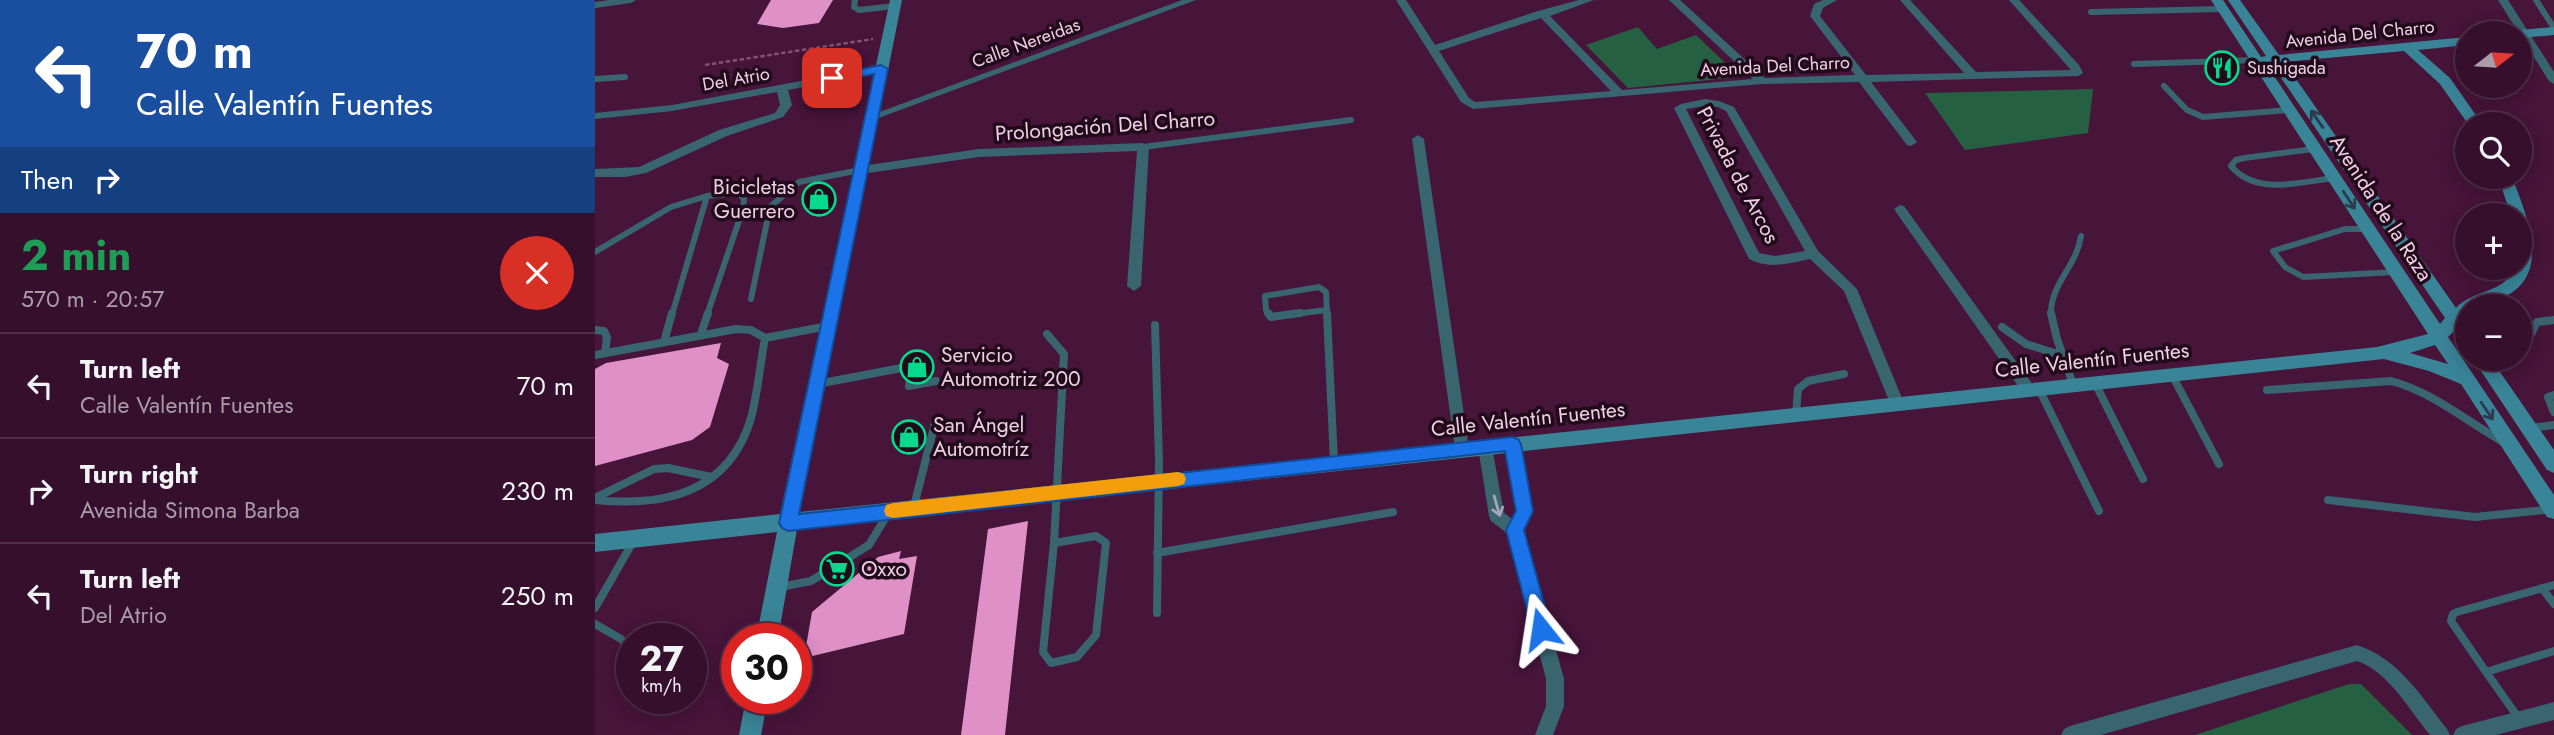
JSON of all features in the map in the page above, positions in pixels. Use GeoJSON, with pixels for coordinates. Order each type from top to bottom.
{"type":"FeatureCollection","features":[{"type":"Feature","properties":{"kind":"main road"},"geometry":{"type":"LineString","coordinates":[[770,623],[788,523],[896,3]]}},
{"type":"Feature","properties":{"kind":"main road","name":"Avenida de la Raza"},"geometry":{"type":"LineString","coordinates":[[2224,3],[2289,110],[2553,509]]}},
{"type":"Feature","properties":{"kind":"main road","name":"Avenida de la Raza"},"geometry":{"type":"LineString","coordinates":[[2224,3],[2276,60],[2455,299]]}},
{"type":"Feature","properties":{"kind":"main road"},"geometry":{"type":"LineString","coordinates":[[2532,32],[2554,29]]}},
{"type":"Feature","properties":{"kind":"main road","name":"Avenida Del Charro"},"geometry":{"type":"LineString","coordinates":[[2257,60],[2455,42]]}},
{"type":"Feature","properties":{"kind":"main road"},"geometry":{"type":"LineString","coordinates":[[2409,48],[2445,81],[2467,112]]}},
{"type":"Feature","properties":{"kind":"main road"},"geometry":{"type":"LineString","coordinates":[[2496,294],[2512,286],[2516,280]]}},
{"type":"Feature","properties":{"kind":"main road","name":"Calle Valentín Fuentes"},"geometry":{"type":"LineString","coordinates":[[595,543],[1334,462],[2377,354],[2419,345],[2438,337],[2455,320]]}},
{"type":"Feature","properties":{"kind":"main road"},"geometry":{"type":"LineString","coordinates":[[2377,354],[2432,365],[2466,379]]}},
{"type":"Feature","properties":{"kind":"main road"},"geometry":{"type":"LineString","coordinates":[[2490,371],[2554,465]]}},
{"type":"Feature","properties":{"kind":"main road"},"geometry":{"type":"LineString","coordinates":[[750,735],[754,714]]}},
{"type":"Feature","properties":{"kind":"street"},"geometry":{"type":"LineString","coordinates":[[595,5],[631,0]]}},
{"type":"Feature","properties":{"kind":"street","name":"Calle Nereidas"},"geometry":{"type":"LineString","coordinates":[[872,117],[1191,0]]}},
{"type":"Feature","properties":{"kind":"street"},"geometry":{"type":"LineString","coordinates":[[1401,0],[1433,49],[1589,0]]}},
{"type":"Feature","properties":{"kind":"street"},"geometry":{"type":"LineString","coordinates":[[1674,0],[1762,81]]}},
{"type":"Feature","properties":{"kind":"street"},"geometry":{"type":"LineString","coordinates":[[1832,0],[1815,9],[1815,16],[1911,142]]}},
{"type":"Feature","properties":{"kind":"street"},"geometry":{"type":"LineString","coordinates":[[1905,0],[1974,77]]}},
{"type":"Feature","properties":{"kind":"street","name":"Avenida Del Charro"},"geometry":{"type":"LineString","coordinates":[[1433,49],[1465,100],[1473,106],[1762,81],[2068,75],[2078,71],[2014,0]]}},
{"type":"Feature","properties":{"kind":"street"},"geometry":{"type":"LineString","coordinates":[[2504,0],[2515,21]]}},
{"type":"Feature","properties":{"kind":"street"},"geometry":{"type":"LineString","coordinates":[[1542,13],[1620,94]]}},
{"type":"Feature","properties":{"kind":"street"},"geometry":{"type":"LineString","coordinates":[[2532,48],[2554,81]]}},
{"type":"Feature","properties":{"kind":"street"},"geometry":{"type":"LineString","coordinates":[[2543,64],[2554,72]]}},
{"type":"Feature","properties":{"kind":"street","name":"Del Atrio"},"geometry":{"type":"LineString","coordinates":[[595,117],[673,108],[881,69]]}},
{"type":"Feature","properties":{"kind":"street"},"geometry":{"type":"LineString","coordinates":[[595,173],[642,170],[723,133],[785,111],[782,88]]}},
{"type":"Feature","properties":{"kind":"street","name":"Privada de Arcos"},"geometry":{"type":"LineString","coordinates":[[1813,254],[1766,261],[1754,256],[1680,108],[1714,104],[1725,105],[1730,109],[1813,254],[1850,289],[1897,403]]}},
{"type":"Feature","properties":{"kind":"street"},"geometry":{"type":"LineString","coordinates":[[1419,139],[1462,449]]}},
{"type":"Feature","properties":{"kind":"street"},"geometry":{"type":"LineString","coordinates":[[1134,286],[1143,147]]}},
{"type":"Feature","properties":{"kind":"street","name":"Prolongación Del Charro"},"geometry":{"type":"LineString","coordinates":[[861,170],[979,153],[1143,147]]}},
{"type":"Feature","properties":{"kind":"street"},"geometry":{"type":"LineString","coordinates":[[1900,209],[2033,389]]}},
{"type":"Feature","properties":{"kind":"street"},"geometry":{"type":"LineString","coordinates":[[1512,444],[1524,511],[1515,530]]}},
{"type":"Feature","properties":{"kind":"street"},"geometry":{"type":"LineString","coordinates":[[1485,447],[1497,516],[1515,530],[1555,679],[1555,706],[1544,735]]}},
{"type":"Feature","properties":{"kind":"street"},"geometry":{"type":"LineString","coordinates":[[2070,735],[2357,653],[2374,659],[2388,671],[2441,735]]}},
{"type":"Feature","properties":{"kind":"street"},"geometry":{"type":"LineString","coordinates":[[2462,735],[2554,711]]}},
{"type":"Feature","properties":{"kind":"lane"},"geometry":{"type":"LineString","coordinates":[[855,0],[855,7],[859,10],[896,3]]}},
{"type":"Feature","properties":{"kind":"lane"},"geometry":{"type":"LineString","coordinates":[[2536,0],[2554,29]]}},
{"type":"Feature","properties":{"kind":"lane"},"geometry":{"type":"LineString","coordinates":[[2091,12],[2224,3]]}},
{"type":"Feature","properties":{"kind":"lane"},"geometry":{"type":"LineString","coordinates":[[2134,64],[2257,60]]}},
{"type":"Feature","properties":{"kind":"lane"},"geometry":{"type":"LineString","coordinates":[[595,79],[625,77]]}},
{"type":"Feature","properties":{"kind":"lane"},"geometry":{"type":"LineString","coordinates":[[2164,86],[2192,114],[2205,119],[2267,109],[2289,110]]}},
{"type":"Feature","properties":{"kind":"lane","name":"Prolongación Del Charro"},"geometry":{"type":"LineString","coordinates":[[1143,147],[1352,120]]}},
{"type":"Feature","properties":{"kind":"lane"},"geometry":{"type":"LineString","coordinates":[[2315,149],[2244,158],[2231,166],[2238,176],[2256,184],[2334,178]]}},
{"type":"Feature","properties":{"kind":"lane"},"geometry":{"type":"LineString","coordinates":[[751,299],[770,208],[799,182],[861,170]]}},
{"type":"Feature","properties":{"kind":"lane"},"geometry":{"type":"LineString","coordinates":[[595,252],[671,207],[707,195],[739,193],[744,199],[743,209],[701,334]]}},
{"type":"Feature","properties":{"kind":"lane"},"geometry":{"type":"LineString","coordinates":[[664,342],[707,195]]}},
{"type":"Feature","properties":{"kind":"lane"},"geometry":{"type":"LineString","coordinates":[[2367,229],[2345,229],[2277,249],[2273,251],[2273,255],[2289,271],[2303,277],[2396,272]]}},
{"type":"Feature","properties":{"kind":"lane"},"geometry":{"type":"LineString","coordinates":[[2073,384],[2052,321],[2053,295],[2081,249],[2081,236]]}},
{"type":"Feature","properties":{"kind":"lane"},"geometry":{"type":"LineString","coordinates":[[1326,310],[1271,317],[1266,310],[1265,296],[1319,287],[1326,292],[1334,462]]}},
{"type":"Feature","properties":{"kind":"lane"},"geometry":{"type":"LineString","coordinates":[[2532,332],[2537,322],[2554,320]]}},
{"type":"Feature","properties":{"kind":"lane"},"geometry":{"type":"LineString","coordinates":[[1155,325],[1157,613]]}},
{"type":"Feature","properties":{"kind":"lane"},"geometry":{"type":"LineString","coordinates":[[595,355],[744,328],[765,338],[829,326]]}},
{"type":"Feature","properties":{"kind":"lane"},"geometry":{"type":"LineString","coordinates":[[2002,327],[2026,344],[2064,356]]}},
{"type":"Feature","properties":{"kind":"lane"},"geometry":{"type":"LineString","coordinates":[[595,330],[604,331],[607,337],[605,353]]}},
{"type":"Feature","properties":{"kind":"lane"},"geometry":{"type":"LineString","coordinates":[[1047,334],[1064,354],[1054,543],[1043,652],[1051,663],[1077,657],[1096,635],[1105,543],[1096,536],[1054,543]]}},
{"type":"Feature","properties":{"kind":"lane"},"geometry":{"type":"LineString","coordinates":[[595,499],[628,504],[662,501],[695,487],[730,460],[742,442],[753,404],[765,338]]}},
{"type":"Feature","properties":{"kind":"lane"},"geometry":{"type":"LineString","coordinates":[[817,385],[912,366],[909,386],[936,381]]}},
{"type":"Feature","properties":{"kind":"lane"},"geometry":{"type":"LineString","coordinates":[[1796,414],[1798,389],[1808,381],[1845,374]]}},
{"type":"Feature","properties":{"kind":"lane"},"geometry":{"type":"LineString","coordinates":[[2172,374],[2219,464]]}},
{"type":"Feature","properties":{"kind":"lane"},"geometry":{"type":"LineString","coordinates":[[2267,390],[2391,381],[2411,386],[2512,447]]}},
{"type":"Feature","properties":{"kind":"lane"},"geometry":{"type":"LineString","coordinates":[[2094,382],[2143,478]]}},
{"type":"Feature","properties":{"kind":"lane"},"geometry":{"type":"LineString","coordinates":[[2033,389],[2099,511]]}},
{"type":"Feature","properties":{"kind":"lane"},"geometry":{"type":"LineString","coordinates":[[2554,395],[2548,397],[2548,402],[2554,412]]}},
{"type":"Feature","properties":{"kind":"lane"},"geometry":{"type":"LineString","coordinates":[[913,508],[936,419]]}},
{"type":"Feature","properties":{"kind":"lane"},"geometry":{"type":"LineString","coordinates":[[2529,428],[2554,425]]}},
{"type":"Feature","properties":{"kind":"lane"},"geometry":{"type":"LineString","coordinates":[[595,499],[654,469],[668,468],[711,477]]}},
{"type":"Feature","properties":{"kind":"lane"},"geometry":{"type":"LineString","coordinates":[[2328,500],[2475,517],[2553,509]]}},
{"type":"Feature","properties":{"kind":"lane"},"geometry":{"type":"LineString","coordinates":[[776,588],[811,581],[869,545],[890,511]]}},
{"type":"Feature","properties":{"kind":"lane"},"geometry":{"type":"LineString","coordinates":[[1157,554],[1393,512]]}},
{"type":"Feature","properties":{"kind":"lane"},"geometry":{"type":"LineString","coordinates":[[595,608],[634,539]]}},
{"type":"Feature","properties":{"kind":"lane"},"geometry":{"type":"LineString","coordinates":[[2520,720],[2451,621],[2453,614],[2554,584]]}},
{"type":"Feature","properties":{"kind":"lane"},"geometry":{"type":"LineString","coordinates":[[2542,588],[2554,604]]}},
{"type":"Feature","properties":{"kind":"lane"},"geometry":{"type":"LineString","coordinates":[[595,624],[616,636]]}},
{"type":"Feature","properties":{"kind":"lane"},"geometry":{"type":"LineString","coordinates":[[2486,672],[2554,651]]}},
{"type":"Feature","properties":{"kind":"path"},"geometry":{"type":"LineString","coordinates":[[705,65],[888,37]]}},
{"type":"Feature","properties":{"kind":"green space"},"geometry":{"type":"Polygon","coordinates":[[[1638,27],[1657,49],[1696,35],[1740,77],[1628,88],[1586,45],[1638,27]]]}},
{"type":"Feature","properties":{"kind":"green space"},"geometry":{"type":"Polygon","coordinates":[[[2093,89],[2088,133],[1965,150],[1925,93],[2093,89]]]}},
{"type":"Feature","properties":{"kind":"green space"},"geometry":{"type":"Polygon","coordinates":[[[2349,684],[2361,684],[2412,735],[2195,735],[2349,684]]]}},
{"type":"Feature","properties":{"kind":"building"},"geometry":{"type":"Polygon","coordinates":[[[771,0],[833,0],[819,23],[783,28],[757,24],[771,0]]]}},
{"type":"Feature","properties":{"kind":"building"},"geometry":{"type":"Polygon","coordinates":[[[721,343],[717,358],[729,364],[710,427],[692,440],[595,466],[595,369],[606,363],[721,343]]]}},
{"type":"Feature","properties":{"kind":"building"},"geometry":{"type":"Polygon","coordinates":[[[1028,521],[1005,735],[961,735],[988,529],[1028,521]]]}},
{"type":"Feature","properties":{"kind":"building"},"geometry":{"type":"Polygon","coordinates":[[[901,551],[899,559],[917,556],[904,634],[812,656],[812,612],[878,557],[901,551]]]}},
{"type":"Feature","properties":{"kind":"slow traffic"},"geometry":{"type":"LineString","coordinates":[[893,511],[1178,479]]}},
{"type":"Feature","properties":{"kind":"place","name":"Sushigada"},"geometry":{"type":"Point","coordinates":[2222,68]}},
{"type":"Feature","properties":{"kind":"place","name":"Bicicletas Guerrero"},"geometry":{"type":"Point","coordinates":[819,199]}},
{"type":"Feature","properties":{"kind":"place","name":"Servicio Automotriz 200"},"geometry":{"type":"Point","coordinates":[917,367]}},
{"type":"Feature","properties":{"kind":"place","name":"San Ángel Automotríz"},"geometry":{"type":"Point","coordinates":[909,437]}},
{"type":"Feature","properties":{"kind":"place","name":"Oxxo"},"geometry":{"type":"Point","coordinates":[837,569]}},
{"type":"Feature","properties":{"kind":"route"},"geometry":{"type":"LineString","coordinates":[[832,78],[881,69],[788,523],[1512,444],[1524,511],[1515,530],[1541,629]]}}]}
